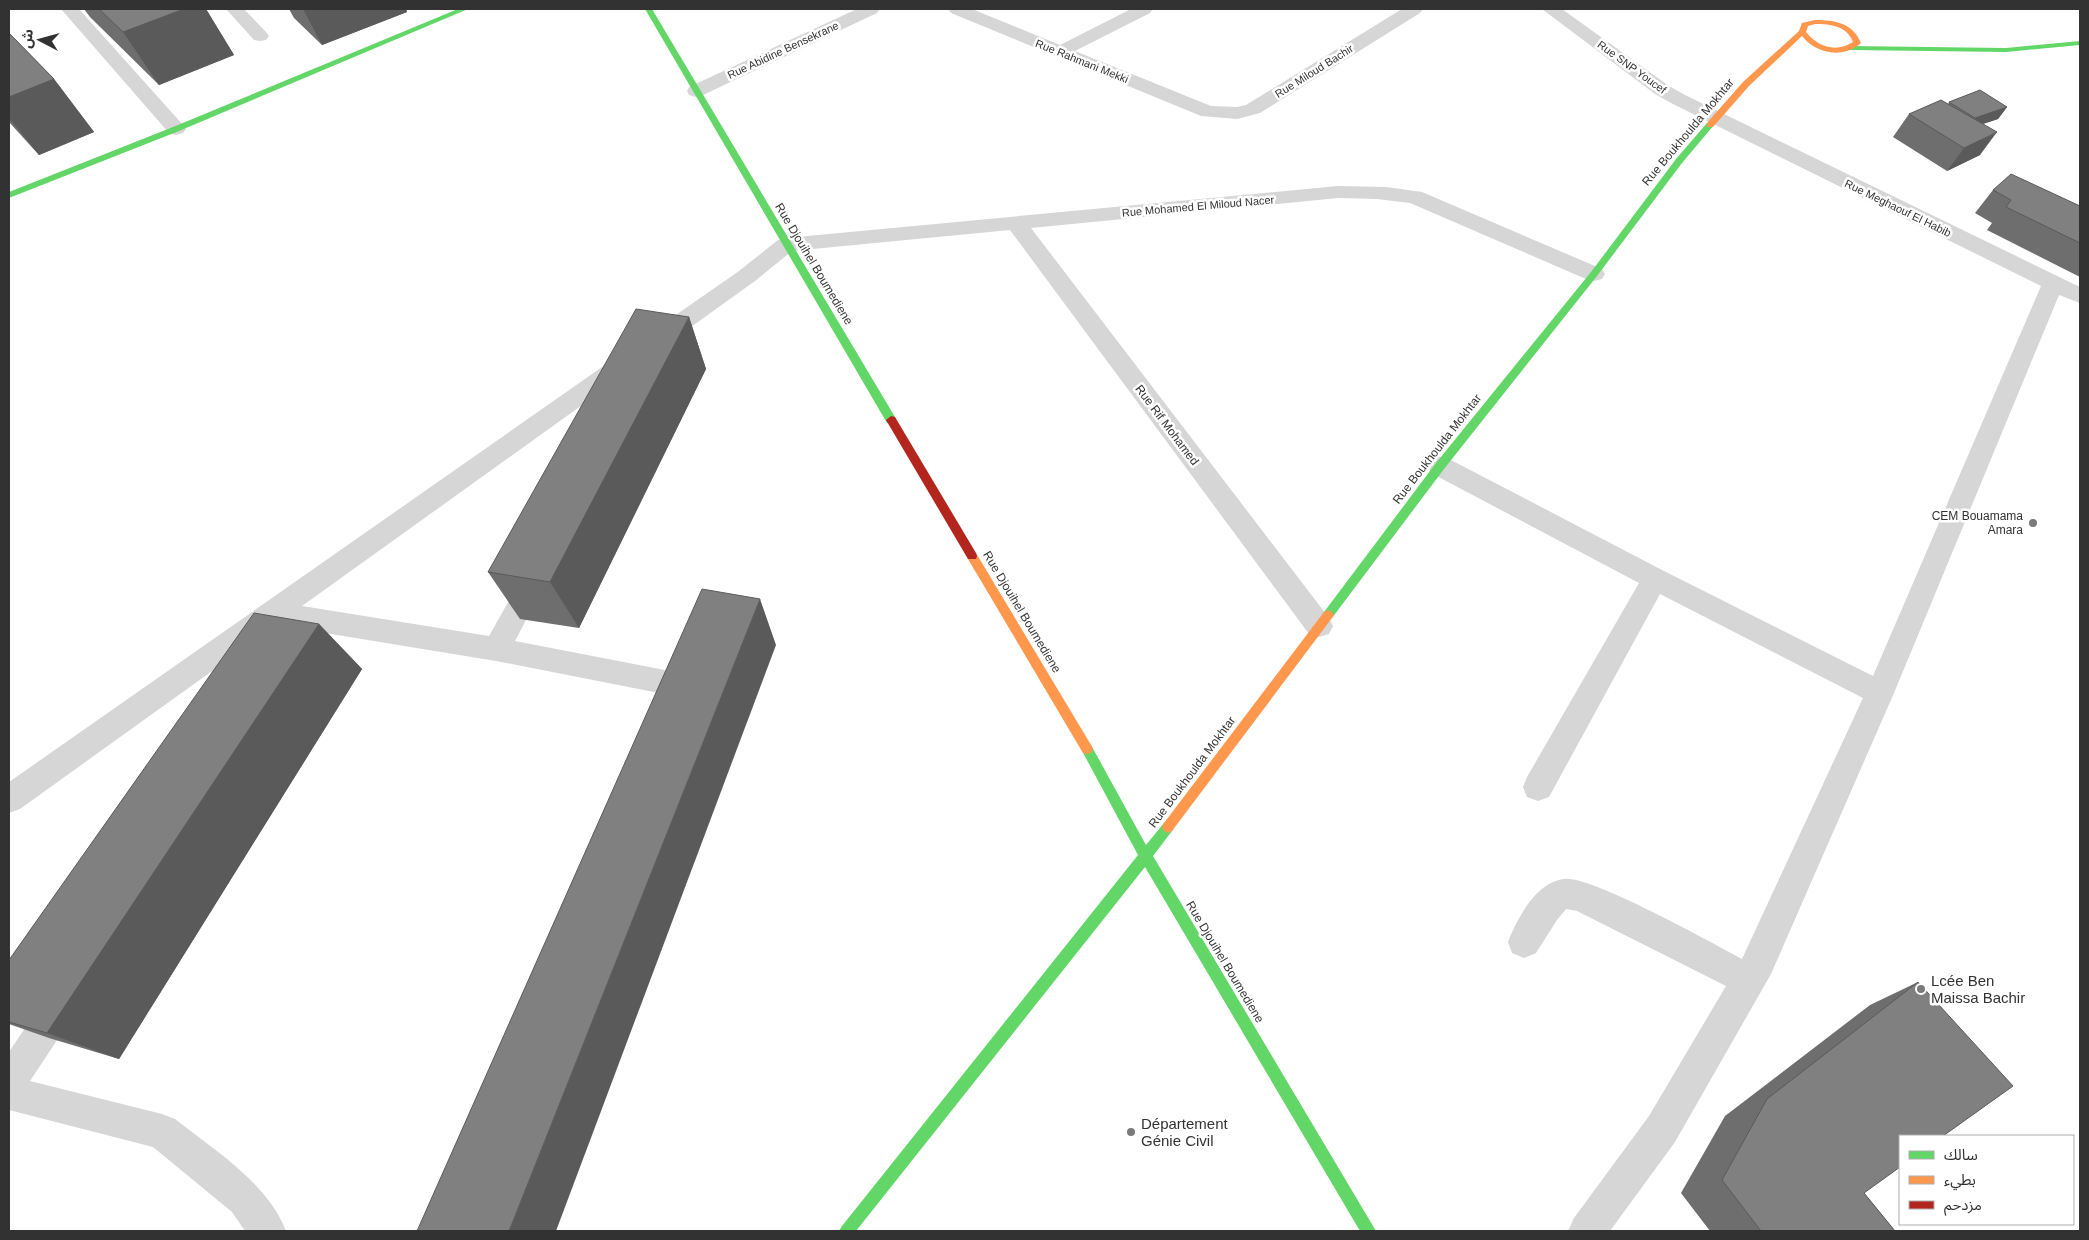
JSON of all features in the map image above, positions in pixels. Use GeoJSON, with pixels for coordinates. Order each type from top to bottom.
{"type":"FeatureCollection","features":[{"type":"Feature","properties":{"kind":"street"},"geometry":{"type":"LineString","coordinates":[[70,9],[176,130]]}},
{"type":"Feature","properties":{"kind":"street"},"geometry":{"type":"LineString","coordinates":[[9,195],[176,130],[464,9]]}},
{"type":"Feature","properties":{"kind":"street","name":"Rue Djouihel Boumediene"},"geometry":{"type":"LineString","coordinates":[[648,9],[786,245],[1085,744],[1146,857],[1368,1231]]}},
{"type":"Feature","properties":{"kind":"street","name":"Rue Abidine Bensekrane"},"geometry":{"type":"LineString","coordinates":[[696,91],[871,9]]}},
{"type":"Feature","properties":{"kind":"street","name":"Rue Rahmani Mekki"},"geometry":{"type":"LineString","coordinates":[[957,9],[1208,112]]}},
{"type":"Feature","properties":{"kind":"street"},"geometry":{"type":"LineString","coordinates":[[1060,52],[1144,9]]}},
{"type":"Feature","properties":{"kind":"street","name":"Rue Miloud Bachir"},"geometry":{"type":"LineString","coordinates":[[1208,112],[1237,113],[1253,109],[1414,9]]}},
{"type":"Feature","properties":{"kind":"street","name":"Rue SNP Youcef"},"geometry":{"type":"LineString","coordinates":[[1551,9],[1662,90],[1716,119]]}},
{"type":"Feature","properties":{"kind":"street"},"geometry":{"type":"LineString","coordinates":[[1815,55],[1846,49],[1857,43],[1857,38],[1821,9]]}},
{"type":"Feature","properties":{"kind":"street"},"geometry":{"type":"LineString","coordinates":[[243,11],[260,36]]}},
{"type":"Feature","properties":{"kind":"street"},"geometry":{"type":"LineString","coordinates":[[1799,15],[1804,36],[1815,45],[1846,49],[2006,50],[2080,43]]}},
{"type":"Feature","properties":{"kind":"street"},"geometry":{"type":"LineString","coordinates":[[1802,30],[1805,25],[1815,22],[1865,32]]}},
{"type":"Feature","properties":{"kind":"street","name":"Rue Boukhoulda Mokhtar"},"geometry":{"type":"LineString","coordinates":[[847,1231],[1146,857],[1440,466],[1594,274],[1679,161],[1746,84],[1802,30]]}},
{"type":"Feature","properties":{"kind":"street"},"geometry":{"type":"LineString","coordinates":[[1892,36],[1971,50]]}},
{"type":"Feature","properties":{"kind":"street"},"geometry":{"type":"LineString","coordinates":[[1762,69],[1789,62]]}},
{"type":"Feature","properties":{"kind":"street","name":"Rue Meghaouf El Habib"},"geometry":{"type":"LineString","coordinates":[[1716,119],[2080,296]]}},
{"type":"Feature","properties":{"kind":"street","name":"Rue Mohamed El Miloud Nacer"},"geometry":{"type":"LineString","coordinates":[[786,245],[1363,191],[1389,192],[1430,202],[1594,274]]}},
{"type":"Feature","properties":{"kind":"street","name":"Rue Rif Mohamed"},"geometry":{"type":"LineString","coordinates":[[1016,223],[1319,626]]}},
{"type":"Feature","properties":{"kind":"street"},"geometry":{"type":"LineString","coordinates":[[9,799],[666,334],[747,276],[786,245]]}},
{"type":"Feature","properties":{"kind":"street"},"geometry":{"type":"LineString","coordinates":[[1587,1231],[1662,1129],[1759,962],[1880,693],[2053,283]]}},
{"type":"Feature","properties":{"kind":"street"},"geometry":{"type":"LineString","coordinates":[[652,360],[666,334]]}},
{"type":"Feature","properties":{"kind":"street"},"geometry":{"type":"LineString","coordinates":[[1440,466],[1655,579],[1880,693]]}},
{"type":"Feature","properties":{"kind":"street"},"geometry":{"type":"LineString","coordinates":[[496,649],[543,561]]}},
{"type":"Feature","properties":{"kind":"street"},"geometry":{"type":"LineString","coordinates":[[1538,787],[1655,579]]}},
{"type":"Feature","properties":{"kind":"street"},"geometry":{"type":"LineString","coordinates":[[273,613],[309,632],[496,649],[670,683],[679,690],[679,698],[665,733]]}},
{"type":"Feature","properties":{"kind":"street"},"geometry":{"type":"LineString","coordinates":[[1524,942],[1554,899],[1561,894],[1570,894],[1594,901],[1748,979]]}},
{"type":"Feature","properties":{"kind":"street"},"geometry":{"type":"LineString","coordinates":[[9,1082],[75,983]]}},
{"type":"Feature","properties":{"kind":"street"},"geometry":{"type":"LineString","coordinates":[[9,1093],[162,1132],[245,1199],[268,1231]]}},
{"type":"Feature","properties":{"kind":"building"},"geometry":{"type":"Polygon","coordinates":[[[99,9],[184,9],[123,32],[99,9]]]}},
{"type":"Feature","properties":{"kind":"building"},"geometry":{"type":"Polygon","coordinates":[[[9,33],[54,79],[9,97],[9,33]]]}},
{"type":"Feature","properties":{"kind":"building"},"geometry":{"type":"Polygon","coordinates":[[[1980,90],[2007,107],[1975,118],[1949,102],[1980,90]]]}},
{"type":"Feature","properties":{"kind":"building"},"geometry":{"type":"Polygon","coordinates":[[[1941,100],[1997,132],[1964,148],[1909,114],[1941,100]]]}},
{"type":"Feature","properties":{"kind":"building"},"geometry":{"type":"Polygon","coordinates":[[[2011,174],[2080,206],[2080,243],[2006,207],[2011,200],[1993,190],[2011,174]]]}},
{"type":"Feature","properties":{"kind":"building"},"geometry":{"type":"Polygon","coordinates":[[[636,309],[689,317],[550,582],[488,572],[636,309]]]}},
{"type":"Feature","properties":{"kind":"building"},"geometry":{"type":"Polygon","coordinates":[[[702,589],[760,599],[509,1231],[417,1231],[702,589]]]}},
{"type":"Feature","properties":{"kind":"building"},"geometry":{"type":"Polygon","coordinates":[[[254,613],[319,624],[47,1033],[9,1022],[9,960],[254,613]]]}},
{"type":"Feature","properties":{"kind":"building"},"geometry":{"type":"Polygon","coordinates":[[[1918,982],[2013,1086],[1944,1135],[1899,1135],[1899,1168],[1864,1193],[1895,1231],[1761,1231],[1722,1180],[1767,1099],[1918,982]]]}},
{"type":"Feature","properties":{"kind":"traffic: fast"},"geometry":{"type":"LineString","coordinates":[[9,195],[176,129],[464,9]]}},
{"type":"Feature","properties":{"kind":"traffic: fast"},"geometry":{"type":"LineString","coordinates":[[648,9],[891,420]]}},
{"type":"Feature","properties":{"kind":"traffic: fast"},"geometry":{"type":"LineString","coordinates":[[1851,48],[2006,50],[2080,43]]}},
{"type":"Feature","properties":{"kind":"traffic: fast"},"geometry":{"type":"LineString","coordinates":[[1328,615],[1440,466],[1594,274],[1679,161],[1710,125]]}},
{"type":"Feature","properties":{"kind":"traffic: fast"},"geometry":{"type":"LineString","coordinates":[[1087,749],[1146,857],[1368,1231]]}},
{"type":"Feature","properties":{"kind":"traffic: fast"},"geometry":{"type":"LineString","coordinates":[[847,1231],[1168,827]]}},
{"type":"Feature","properties":{"kind":"traffic: slow"},"geometry":{"type":"LineString","coordinates":[[1815,22],[1840,25],[1851,32],[1857,43],[1843,50],[1827,50],[1820,47],[1802,32],[1805,25],[1815,22]]}},
{"type":"Feature","properties":{"kind":"traffic: slow"},"geometry":{"type":"LineString","coordinates":[[1710,125],[1746,84],[1802,32]]}},
{"type":"Feature","properties":{"kind":"traffic: slow"},"geometry":{"type":"LineString","coordinates":[[972,556],[1087,749]]}},
{"type":"Feature","properties":{"kind":"traffic: slow"},"geometry":{"type":"LineString","coordinates":[[1168,827],[1328,615]]}},
{"type":"Feature","properties":{"kind":"traffic: jam"},"geometry":{"type":"LineString","coordinates":[[891,420],[972,556]]}},
{"type":"Feature","properties":{"kind":"place","name":"CEM Bouamama Amara"},"geometry":{"type":"Point","coordinates":[2033,523]}},
{"type":"Feature","properties":{"kind":"place","name":"Lcée Ben Maissa Bachir"},"geometry":{"type":"Point","coordinates":[1921,989]}},
{"type":"Feature","properties":{"kind":"place","name":"Département Génie Civil"},"geometry":{"type":"Point","coordinates":[1131,1132]}}]}
